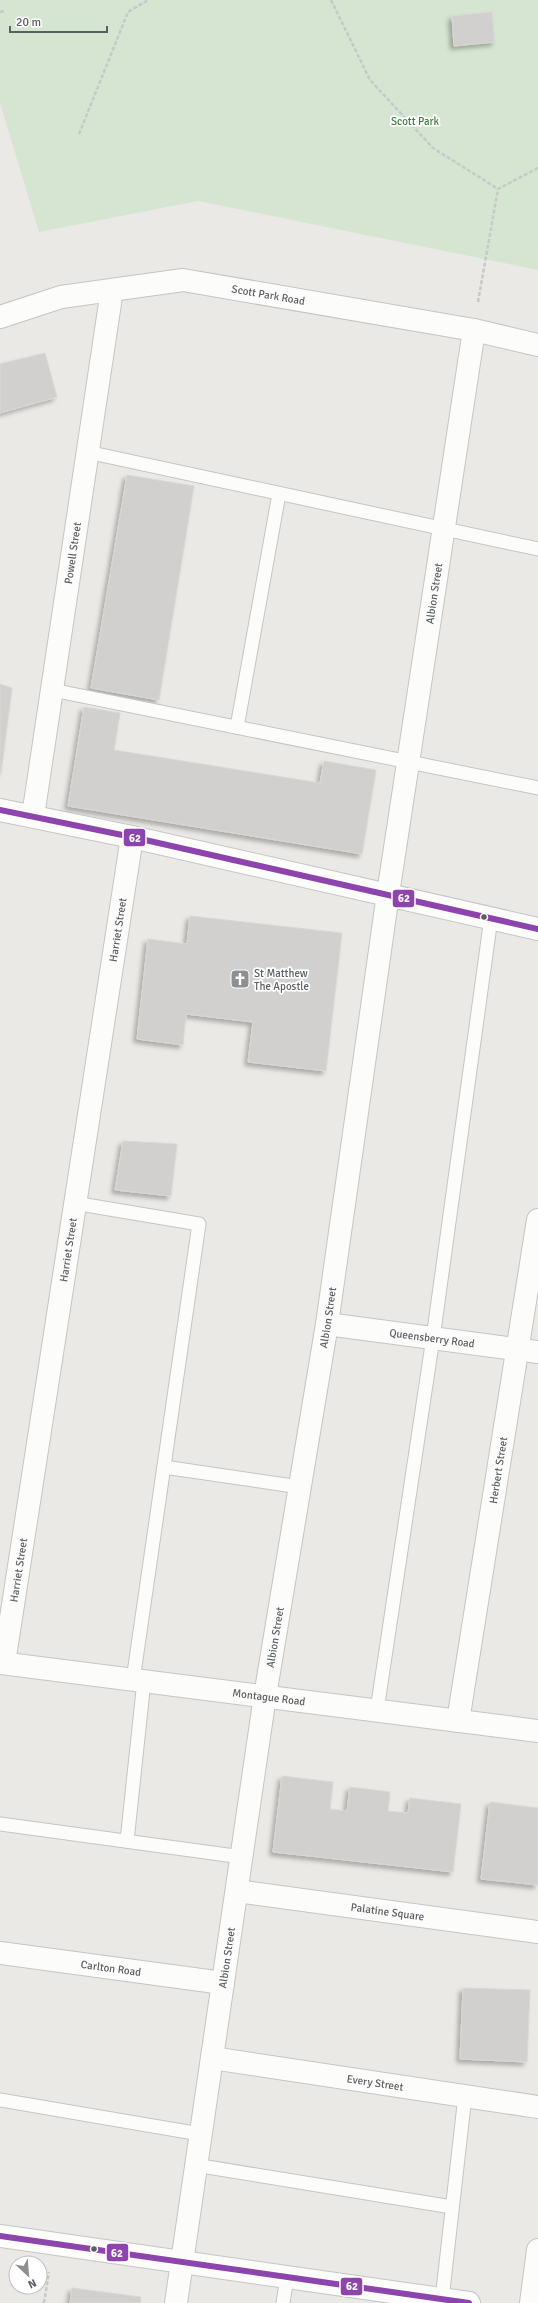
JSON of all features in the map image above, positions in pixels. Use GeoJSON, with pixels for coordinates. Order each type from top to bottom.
{"type":"FeatureCollection","features":[{"type":"Feature","properties":{"kind":"street","name":"Scott Park Road"},"geometry":{"type":"LineString","coordinates":[[0,317],[61,297],[183,280],[474,330],[538,345]]}},
{"type":"Feature","properties":{"kind":"street","name":"Powell Street"},"geometry":{"type":"LineString","coordinates":[[33,816],[112,290]]}},
{"type":"Feature","properties":{"kind":"street","name":"Albion Street"},"geometry":{"type":"LineString","coordinates":[[176,2303],[195,2165],[265,1696],[326,1324],[388,894],[474,330]]}},
{"type":"Feature","properties":{"kind":"street"},"geometry":{"type":"LineString","coordinates":[[0,810],[132,837],[538,929]]}},
{"type":"Feature","properties":{"kind":"street","name":"Harriet Street"},"geometry":{"type":"LineString","coordinates":[[2,1663],[132,837]]}},
{"type":"Feature","properties":{"kind":"street","name":"Herbert Street"},"geometry":{"type":"LineString","coordinates":[[458,1721],[528,1351],[538,1220]]}},
{"type":"Feature","properties":{"kind":"street","name":"Queensberry Road"},"geometry":{"type":"LineString","coordinates":[[326,1324],[528,1351]]}},
{"type":"Feature","properties":{"kind":"street","name":"Montague Road"},"geometry":{"type":"LineString","coordinates":[[2,1663],[538,1731]]}},
{"type":"Feature","properties":{"kind":"street","name":"Palatine Square"},"geometry":{"type":"LineString","coordinates":[[237,1891],[538,1932]]}},
{"type":"Feature","properties":{"kind":"street","name":"Carlton Road"},"geometry":{"type":"LineString","coordinates":[[0,1954],[223,1983]]}},
{"type":"Feature","properties":{"kind":"street","name":"Every Street"},"geometry":{"type":"LineString","coordinates":[[212,2058],[538,2107]]}},
{"type":"Feature","properties":{"kind":"street"},"geometry":{"type":"LineString","coordinates":[[0,2236],[287,2277],[367,2296],[442,2299],[469,2303]]}},
{"type":"Feature","properties":{"kind":"street"},"geometry":{"type":"LineString","coordinates":[[531,2303],[538,2250]]}},
{"type":"Feature","properties":{"kind":"lane"},"geometry":{"type":"LineString","coordinates":[[87,452],[538,549]]}},
{"type":"Feature","properties":{"kind":"lane"},"geometry":{"type":"LineString","coordinates":[[237,727],[279,494]]}},
{"type":"Feature","properties":{"kind":"lane"},"geometry":{"type":"LineString","coordinates":[[52,690],[538,788]]}},
{"type":"Feature","properties":{"kind":"lane"},"geometry":{"type":"LineString","coordinates":[[377,1710],[433,1338],[491,918]]}},
{"type":"Feature","properties":{"kind":"lane"},"geometry":{"type":"LineString","coordinates":[[74,1203],[199,1224],[164,1467],[139,1680],[127,1841]]}},
{"type":"Feature","properties":{"kind":"lane"},"geometry":{"type":"LineString","coordinates":[[164,1467],[300,1487]]}},
{"type":"Feature","properties":{"kind":"lane"},"geometry":{"type":"LineString","coordinates":[[0,1824],[242,1857]]}},
{"type":"Feature","properties":{"kind":"lane"},"geometry":{"type":"LineString","coordinates":[[442,2299],[465,2096]]}},
{"type":"Feature","properties":{"kind":"lane"},"geometry":{"type":"LineString","coordinates":[[0,2100],[200,2134]]}},
{"type":"Feature","properties":{"kind":"lane"},"geometry":{"type":"LineString","coordinates":[[195,2165],[452,2207]]}},
{"type":"Feature","properties":{"kind":"lane"},"geometry":{"type":"LineString","coordinates":[[283,2303],[287,2277]]}},
{"type":"Feature","properties":{"kind":"path"},"geometry":{"type":"LineString","coordinates":[[79,134],[128,12],[148,0]]}},
{"type":"Feature","properties":{"kind":"path"},"geometry":{"type":"LineString","coordinates":[[331,0],[370,80],[433,148],[498,189]]}},
{"type":"Feature","properties":{"kind":"path"},"geometry":{"type":"LineString","coordinates":[[0,12],[4,11]]}},
{"type":"Feature","properties":{"kind":"path"},"geometry":{"type":"LineString","coordinates":[[498,189],[538,168]]}},
{"type":"Feature","properties":{"kind":"path"},"geometry":{"type":"LineString","coordinates":[[474,330],[498,189]]}},
{"type":"Feature","properties":{"kind":"green space","name":"Scott Park"},"geometry":{"type":"Polygon","coordinates":[[[0,0],[538,0],[538,270],[198,201],[39,232],[0,103],[0,0]]]}},
{"type":"Feature","properties":{"kind":"building"},"geometry":{"type":"Polygon","coordinates":[[[492,12],[495,42],[454,46],[452,16],[492,12]]]}},
{"type":"Feature","properties":{"kind":"building"},"geometry":{"type":"Polygon","coordinates":[[[45,353],[57,397],[0,413],[0,364],[45,353]]]}},
{"type":"Feature","properties":{"kind":"building"},"geometry":{"type":"Polygon","coordinates":[[[127,475],[194,486],[159,700],[91,688],[127,475]]]}},
{"type":"Feature","properties":{"kind":"building"},"geometry":{"type":"Polygon","coordinates":[[[0,684],[12,688],[1,773],[0,773],[0,684]]]}},
{"type":"Feature","properties":{"kind":"building"},"geometry":{"type":"Polygon","coordinates":[[[84,707],[120,713],[114,750],[320,783],[324,761],[376,770],[362,854],[68,806],[84,707]]]}},
{"type":"Feature","properties":{"kind":"building","name":"St Matthew The Apostle"},"geometry":{"type":"Polygon","coordinates":[[[190,916],[342,933],[326,1071],[248,1062],[253,1022],[186,1014],[183,1045],[137,1039],[148,939],[187,944],[190,916]]]}},
{"type":"Feature","properties":{"kind":"building"},"geometry":{"type":"Polygon","coordinates":[[[123,1141],[177,1144],[171,1196],[115,1190],[123,1141]]]}},
{"type":"Feature","properties":{"kind":"building"},"geometry":{"type":"Polygon","coordinates":[[[282,1776],[333,1782],[330,1809],[347,1811],[350,1787],[390,1792],[388,1811],[408,1813],[410,1798],[461,1804],[453,1872],[273,1852],[282,1776]]]}},
{"type":"Feature","properties":{"kind":"building"},"geometry":{"type":"Polygon","coordinates":[[[490,1802],[538,1808],[538,1885],[481,1879],[490,1802]]]}},
{"type":"Feature","properties":{"kind":"building"},"geometry":{"type":"Polygon","coordinates":[[[463,1988],[530,1990],[527,2062],[460,2059],[463,1988]]]}},
{"type":"Feature","properties":{"kind":"building"},"geometry":{"type":"Polygon","coordinates":[[[72,2288],[141,2297],[140,2303],[70,2303],[72,2288]]]}},
{"type":"Feature","properties":{"kind":"transit line","name":"62"},"geometry":{"type":"LineString","coordinates":[[0,810],[132,837],[538,929]]}},
{"type":"Feature","properties":{"kind":"transit line","name":"62"},"geometry":{"type":"LineString","coordinates":[[0,2236],[469,2303]]}},
{"type":"Feature","properties":{"kind":"place","name":"St Matthew The Apostle"},"geometry":{"type":"Point","coordinates":[240,979]}}]}
